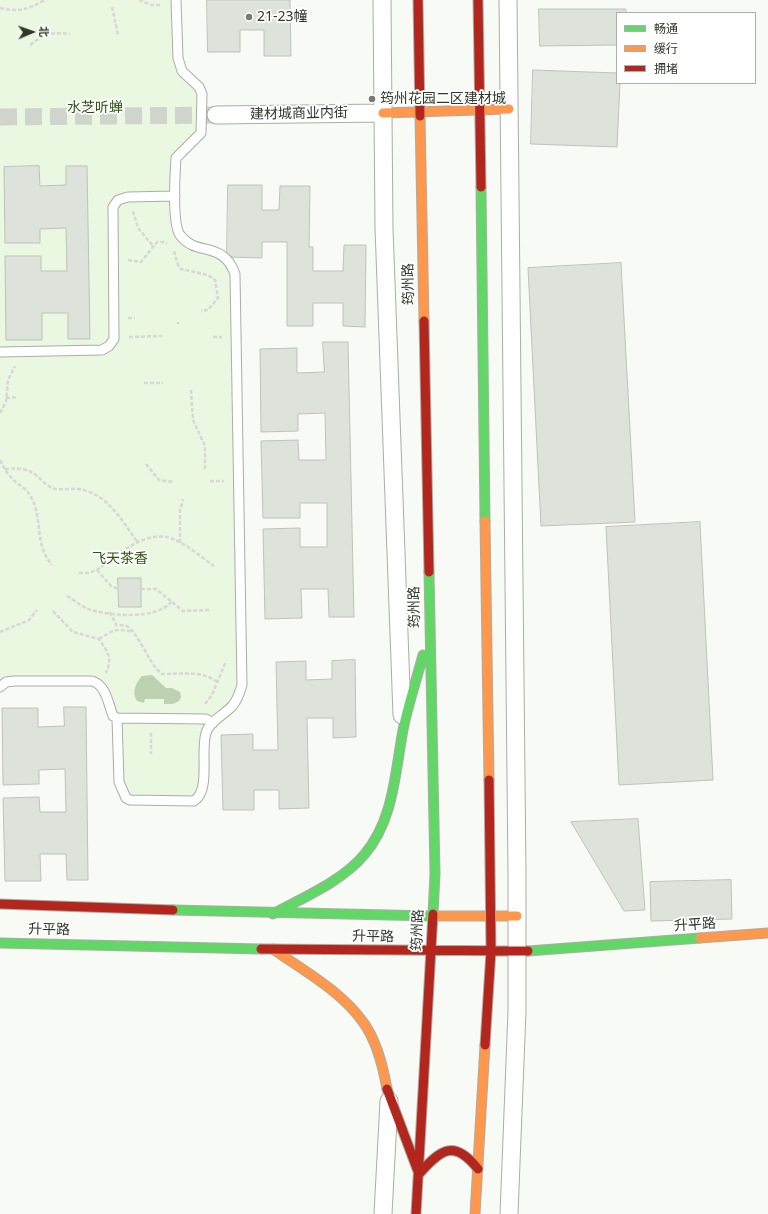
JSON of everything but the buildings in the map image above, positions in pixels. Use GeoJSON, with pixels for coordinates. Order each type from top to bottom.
{"type":"FeatureCollection","features":[{"type":"Feature","properties":{"kind":"main road","name":"筠州路"},"geometry":{"type":"LineString","coordinates":[[416,1214],[435,874],[418,0]]}},
{"type":"Feature","properties":{"kind":"main road"},"geometry":{"type":"LineString","coordinates":[[475,1214],[491,951],[478,0]]}},
{"type":"Feature","properties":{"kind":"main road"},"geometry":{"type":"LineString","coordinates":[[383,113],[509,109]]}},
{"type":"Feature","properties":{"kind":"main road"},"geometry":{"type":"LineString","coordinates":[[272,914],[339,877],[364,854],[383,825],[395,777],[402,733],[430,631]]}},
{"type":"Feature","properties":{"kind":"main road","name":"升平路"},"geometry":{"type":"LineString","coordinates":[[0,904],[272,914],[432,917],[517,916]]}},
{"type":"Feature","properties":{"kind":"main road","name":"升平路"},"geometry":{"type":"LineString","coordinates":[[0,943],[431,952],[517,952],[768,933]]}},
{"type":"Feature","properties":{"kind":"main road"},"geometry":{"type":"LineString","coordinates":[[273,949],[339,996],[364,1023],[380,1059],[389,1097],[419,1174],[437,1154],[452,1150],[464,1153],[478,1169]]}},
{"type":"Feature","properties":{"kind":"street"},"geometry":{"type":"LineString","coordinates":[[382,0],[384,228],[402,733]]}},
{"type":"Feature","properties":{"kind":"street"},"geometry":{"type":"LineString","coordinates":[[508,0],[517,712],[517,1011],[509,1214]]}},
{"type":"Feature","properties":{"kind":"street","name":"建材城商业内街"},"geometry":{"type":"LineString","coordinates":[[216,115],[383,113]]}},
{"type":"Feature","properties":{"kind":"street"},"geometry":{"type":"LineString","coordinates":[[383,1214],[389,1097]]}},
{"type":"Feature","properties":{"kind":"lane"},"geometry":{"type":"LineString","coordinates":[[117,718],[119,782],[126,798],[130,800],[194,800],[199,798],[203,787],[202,747],[206,731],[234,704],[242,685],[236,274],[232,264],[221,253],[198,248],[180,236],[176,225],[176,158],[202,132],[202,94],[198,87],[182,71],[178,58],[176,2]]}},
{"type":"Feature","properties":{"kind":"lane"},"geometry":{"type":"LineString","coordinates":[[0,352],[102,350],[109,346],[114,339],[113,207],[118,200],[133,196],[175,196]]}},
{"type":"Feature","properties":{"kind":"lane"},"geometry":{"type":"LineString","coordinates":[[0,687],[6,682],[92,681],[101,685],[113,716],[117,718],[206,719],[213,723]]}},
{"type":"Feature","properties":{"kind":"path"},"geometry":{"type":"LineString","coordinates":[[0,8],[15,11],[25,10],[44,0]]}},
{"type":"Feature","properties":{"kind":"path"},"geometry":{"type":"LineString","coordinates":[[139,0],[152,5],[176,2]]}},
{"type":"Feature","properties":{"kind":"path"},"geometry":{"type":"LineString","coordinates":[[112,8],[118,35]]}},
{"type":"Feature","properties":{"kind":"path"},"geometry":{"type":"LineString","coordinates":[[30,45],[45,34],[54,32],[70,34]]}},
{"type":"Feature","properties":{"kind":"path"},"geometry":{"type":"LineString","coordinates":[[133,196],[133,214],[138,228],[153,246]]}},
{"type":"Feature","properties":{"kind":"path"},"geometry":{"type":"LineString","coordinates":[[124,261],[141,262],[157,242],[164,242],[173,247],[178,265],[181,269],[208,275],[216,280],[218,298],[208,310],[201,311]]}},
{"type":"Feature","properties":{"kind":"path"},"geometry":{"type":"LineString","coordinates":[[125,318],[135,318]]}},
{"type":"Feature","properties":{"kind":"path"},"geometry":{"type":"LineString","coordinates":[[114,339],[162,336]]}},
{"type":"Feature","properties":{"kind":"path"},"geometry":{"type":"LineString","coordinates":[[0,413],[6,398],[8,380],[22,352]]}},
{"type":"Feature","properties":{"kind":"path"},"geometry":{"type":"LineString","coordinates":[[144,383],[163,382]]}},
{"type":"Feature","properties":{"kind":"path"},"geometry":{"type":"LineString","coordinates":[[191,390],[193,420],[204,446],[205,470]]}},
{"type":"Feature","properties":{"kind":"path"},"geometry":{"type":"LineString","coordinates":[[6,398],[18,397]]}},
{"type":"Feature","properties":{"kind":"path"},"geometry":{"type":"LineString","coordinates":[[0,460],[10,476],[25,488],[31,496],[37,513],[41,548],[52,565]]}},
{"type":"Feature","properties":{"kind":"path"},"geometry":{"type":"LineString","coordinates":[[146,464],[159,480],[174,482]]}},
{"type":"Feature","properties":{"kind":"path"},"geometry":{"type":"LineString","coordinates":[[5,469],[16,468],[31,472],[47,486],[54,488],[80,490],[98,495],[110,505],[137,541]]}},
{"type":"Feature","properties":{"kind":"path"},"geometry":{"type":"LineString","coordinates":[[180,543],[180,511],[183,499]]}},
{"type":"Feature","properties":{"kind":"path"},"geometry":{"type":"LineString","coordinates":[[79,573],[89,573],[97,570],[137,541],[162,538],[172,539],[180,543],[214,566]]}},
{"type":"Feature","properties":{"kind":"path"},"geometry":{"type":"LineString","coordinates":[[97,570],[111,586],[118,589]]}},
{"type":"Feature","properties":{"kind":"path"},"geometry":{"type":"LineString","coordinates":[[142,589],[156,589],[183,611],[209,610]]}},
{"type":"Feature","properties":{"kind":"path"},"geometry":{"type":"LineString","coordinates":[[67,596],[88,609],[110,612],[124,616],[144,614],[166,609],[171,602]]}},
{"type":"Feature","properties":{"kind":"path"},"geometry":{"type":"LineString","coordinates":[[0,632],[29,620],[37,610]]}},
{"type":"Feature","properties":{"kind":"path"},"geometry":{"type":"LineString","coordinates":[[53,611],[73,632],[99,639],[108,653],[110,660],[101,685]]}},
{"type":"Feature","properties":{"kind":"path"},"geometry":{"type":"LineString","coordinates":[[110,612],[116,625],[126,626],[133,632],[154,666],[162,674],[202,674],[209,676],[217,682]]}},
{"type":"Feature","properties":{"kind":"path"},"geometry":{"type":"LineString","coordinates":[[99,639],[108,632],[114,630],[133,632]]}},
{"type":"Feature","properties":{"kind":"path"},"geometry":{"type":"LineString","coordinates":[[199,705],[204,705],[212,695],[228,656]]}},
{"type":"Feature","properties":{"kind":"path"},"geometry":{"type":"LineString","coordinates":[[151,728],[151,754]]}},
{"type":"Feature","properties":{"kind":"green space","name":"飞天茶香"},"geometry":{"type":"Polygon","coordinates":[[[0,0],[176,0],[178,58],[199,87],[201,133],[176,158],[180,236],[232,264],[239,694],[206,731],[199,797],[130,800],[121,789],[117,718],[99,683],[15,681],[0,687],[0,0]]]}},
{"type":"Feature","properties":{"kind":"shaded area"},"geometry":{"type":"Polygon","coordinates":[[[152,675],[166,688],[172,688],[180,692],[181,697],[179,701],[173,704],[164,704],[164,699],[145,699],[144,703],[137,701],[134,691],[138,682],[142,676],[152,675]]]}},
{"type":"Feature","properties":{"kind":"tunnel"},"geometry":{"type":"LineString","coordinates":[[0,117],[216,115]]}},
{"type":"Feature","properties":{"kind":"traffic: fast"},"geometry":{"type":"LineString","coordinates":[[481,187],[485,521]]}},
{"type":"Feature","properties":{"kind":"traffic: fast"},"geometry":{"type":"LineString","coordinates":[[429,572],[435,874],[433,914]]}},
{"type":"Feature","properties":{"kind":"traffic: fast"},"geometry":{"type":"LineString","coordinates":[[273,914],[333,881],[355,865],[374,841],[388,810],[396,776],[404,725],[423,655]]}},
{"type":"Feature","properties":{"kind":"traffic: fast"},"geometry":{"type":"LineString","coordinates":[[173,910],[432,916]]}},
{"type":"Feature","properties":{"kind":"traffic: fast"},"geometry":{"type":"LineString","coordinates":[[528,951],[700,938]]}},
{"type":"Feature","properties":{"kind":"traffic: fast"},"geometry":{"type":"LineString","coordinates":[[0,943],[261,949]]}},
{"type":"Feature","properties":{"kind":"traffic: slow"},"geometry":{"type":"LineString","coordinates":[[383,113],[509,109]]}},
{"type":"Feature","properties":{"kind":"traffic: slow"},"geometry":{"type":"LineString","coordinates":[[420,116],[424,321]]}},
{"type":"Feature","properties":{"kind":"traffic: slow"},"geometry":{"type":"LineString","coordinates":[[485,521],[489,780]]}},
{"type":"Feature","properties":{"kind":"traffic: slow"},"geometry":{"type":"LineString","coordinates":[[432,916],[517,916]]}},
{"type":"Feature","properties":{"kind":"traffic: slow"},"geometry":{"type":"LineString","coordinates":[[700,938],[768,933]]}},
{"type":"Feature","properties":{"kind":"traffic: slow"},"geometry":{"type":"LineString","coordinates":[[273,949],[333,991],[363,1022],[376,1045],[387,1089]]}},
{"type":"Feature","properties":{"kind":"traffic: slow"},"geometry":{"type":"LineString","coordinates":[[475,1214],[485,1045]]}},
{"type":"Feature","properties":{"kind":"traffic: jam"},"geometry":{"type":"LineString","coordinates":[[418,0],[420,116]]}},
{"type":"Feature","properties":{"kind":"traffic: jam"},"geometry":{"type":"LineString","coordinates":[[478,0],[481,187]]}},
{"type":"Feature","properties":{"kind":"traffic: jam"},"geometry":{"type":"LineString","coordinates":[[424,321],[429,572]]}},
{"type":"Feature","properties":{"kind":"traffic: jam"},"geometry":{"type":"LineString","coordinates":[[485,1045],[491,951],[489,780]]}},
{"type":"Feature","properties":{"kind":"traffic: jam"},"geometry":{"type":"LineString","coordinates":[[0,904],[173,910]]}},
{"type":"Feature","properties":{"kind":"traffic: jam"},"geometry":{"type":"LineString","coordinates":[[416,1214],[433,914]]}},
{"type":"Feature","properties":{"kind":"traffic: jam"},"geometry":{"type":"LineString","coordinates":[[261,949],[528,951]]}},
{"type":"Feature","properties":{"kind":"traffic: jam"},"geometry":{"type":"LineString","coordinates":[[387,1089],[419,1174],[434,1158],[448,1151],[455,1151],[462,1154],[478,1169]]}},
{"type":"Feature","properties":{"kind":"place","name":"21-23幢"},"geometry":{"type":"Point","coordinates":[249,17]}},
{"type":"Feature","properties":{"kind":"place","name":"筠州花园二区建材城"},"geometry":{"type":"Point","coordinates":[372,99]}},
{"type":"Feature","properties":{"kind":"park label","name":"水芝听蝉"},"geometry":{"type":"Point","coordinates":[95,108]}}]}
